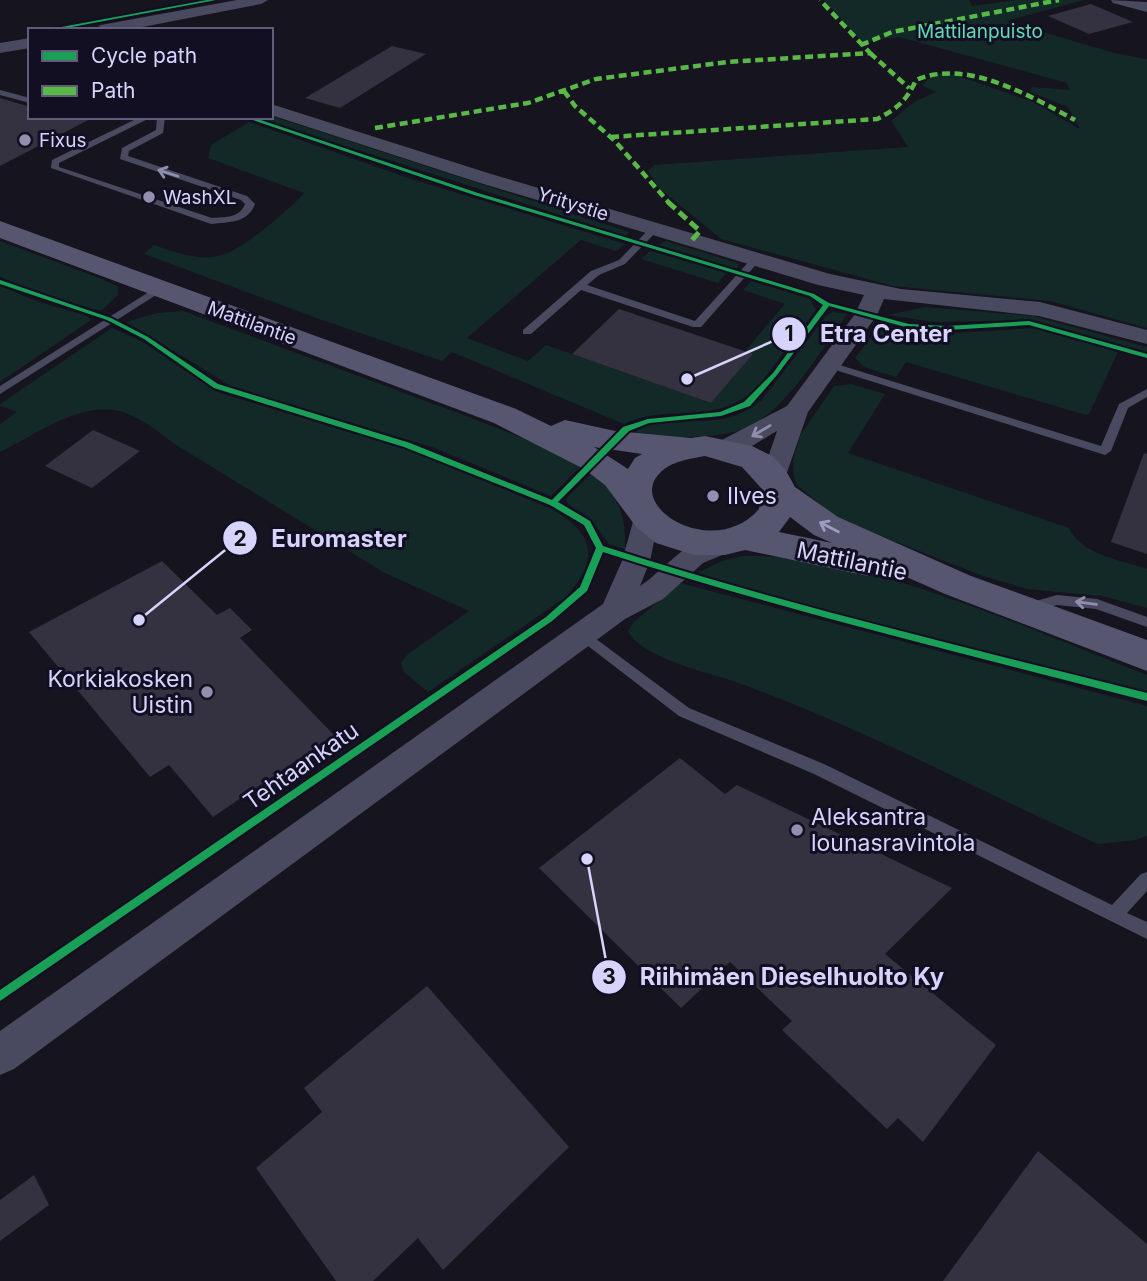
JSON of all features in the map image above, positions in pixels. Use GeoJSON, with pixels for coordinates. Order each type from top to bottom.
{"type":"FeatureCollection","features":[{"type":"Feature","properties":{"kind":"street"},"geometry":{"type":"LineString","coordinates":[[178,0],[191,13]]}},
{"type":"Feature","properties":{"kind":"street"},"geometry":{"type":"LineString","coordinates":[[112,28],[261,0]]}},
{"type":"Feature","properties":{"kind":"street"},"geometry":{"type":"LineString","coordinates":[[1118,0],[1147,7]]}},
{"type":"Feature","properties":{"kind":"street"},"geometry":{"type":"LineString","coordinates":[[0,48],[28,43]]}},
{"type":"Feature","properties":{"kind":"street","name":"Yritystie"},"geometry":{"type":"LineString","coordinates":[[273,110],[654,229],[876,293],[1040,309],[1147,337]]}},
{"type":"Feature","properties":{"kind":"street","name":"Mattilantie"},"geometry":{"type":"LineString","coordinates":[[0,229],[505,416],[596,461],[617,477],[641,510]]}},
{"type":"Feature","properties":{"kind":"street"},"geometry":{"type":"LineString","coordinates":[[0,1055],[615,611],[653,592],[693,556],[761,530],[773,519],[779,507],[777,486],[796,411],[866,314],[876,293]]}},
{"type":"Feature","properties":{"kind":"street"},"geometry":{"type":"LineString","coordinates":[[725,449],[796,411]]}},
{"type":"Feature","properties":{"kind":"street","name":"Mattilantie"},"geometry":{"type":"LineString","coordinates":[[505,416],[615,441],[686,447]]}},
{"type":"Feature","properties":{"kind":"street"},"geometry":{"type":"LineString","coordinates":[[615,611],[636,561],[641,510],[635,485],[642,470],[653,460],[686,447],[725,449],[745,455],[762,466],[777,486]]}},
{"type":"Feature","properties":{"kind":"street","name":"Mattilantie"},"geometry":{"type":"LineString","coordinates":[[777,486],[825,526],[958,585],[1147,656]]}},
{"type":"Feature","properties":{"kind":"street"},"geometry":{"type":"LineString","coordinates":[[641,510],[660,529],[680,538],[734,540]]}},
{"type":"Feature","properties":{"kind":"street","name":"Mattilantie"},"geometry":{"type":"LineString","coordinates":[[734,540],[834,555],[958,585]]}},
{"type":"Feature","properties":{"kind":"lane"},"geometry":{"type":"LineString","coordinates":[[0,92],[28,101]]}},
{"type":"Feature","properties":{"kind":"lane"},"geometry":{"type":"LineString","coordinates":[[144,119],[66,154],[55,162],[57,170],[204,219],[235,219],[249,208],[248,201],[244,198],[126,159],[121,155],[125,150],[160,131],[161,119]]}},
{"type":"Feature","properties":{"kind":"lane"},"geometry":{"type":"LineString","coordinates":[[527,332],[595,273],[622,262],[654,229]]}},
{"type":"Feature","properties":{"kind":"lane"},"geometry":{"type":"LineString","coordinates":[[579,286],[697,325],[756,259]]}},
{"type":"Feature","properties":{"kind":"lane"},"geometry":{"type":"LineString","coordinates":[[0,391],[160,288]]}},
{"type":"Feature","properties":{"kind":"lane"},"geometry":{"type":"LineString","coordinates":[[830,365],[1105,452],[1124,406],[1147,392]]}},
{"type":"Feature","properties":{"kind":"lane"},"geometry":{"type":"LineString","coordinates":[[1025,610],[1057,600],[1097,604],[1147,622]]}},
{"type":"Feature","properties":{"kind":"lane"},"geometry":{"type":"LineString","coordinates":[[584,635],[684,712],[819,769],[1147,931]]}},
{"type":"Feature","properties":{"kind":"lane"},"geometry":{"type":"LineString","coordinates":[[1114,915],[1147,879]]}},
{"type":"Feature","properties":{"kind":"green space","name":"Mattilanpuisto"},"geometry":{"type":"Polygon","coordinates":[[[824,0],[969,0],[972,6],[1017,0],[1084,0],[1006,21],[1114,53],[1147,59],[1147,328],[1050,301],[893,286],[721,239],[659,188],[648,171],[654,165],[908,147],[891,121],[914,102],[936,92],[922,85],[936,73],[955,75],[1033,102],[1080,129],[1068,107],[1030,92],[1032,87],[1069,90],[1067,83],[899,37],[873,40],[866,46],[824,0]]]}},
{"type":"Feature","properties":{"kind":"green space"},"geometry":{"type":"Polygon","coordinates":[[[273,117],[629,232],[626,236],[261,119],[273,119],[273,117]]]}},
{"type":"Feature","properties":{"kind":"green space"},"geometry":{"type":"Polygon","coordinates":[[[249,122],[408,178],[625,244],[616,251],[581,240],[467,338],[528,361],[546,345],[711,403],[752,355],[745,351],[785,304],[743,290],[751,281],[810,299],[816,310],[756,389],[739,401],[722,408],[657,415],[624,424],[452,352],[442,361],[144,254],[154,245],[198,257],[225,254],[244,244],[304,193],[208,158],[211,145],[249,122]]]}},
{"type":"Feature","properties":{"kind":"green space"},"geometry":{"type":"Polygon","coordinates":[[[0,241],[102,279],[118,287],[118,295],[102,310],[97,310],[46,296],[0,277],[0,241]]]}},
{"type":"Feature","properties":{"kind":"green space"},"geometry":{"type":"Polygon","coordinates":[[[666,241],[739,265],[736,269],[658,245],[666,241]]]}},
{"type":"Feature","properties":{"kind":"green space"},"geometry":{"type":"Polygon","coordinates":[[[650,251],[726,273],[718,283],[641,259],[650,251]]]}},
{"type":"Feature","properties":{"kind":"green space"},"geometry":{"type":"Polygon","coordinates":[[[0,286],[36,301],[87,316],[91,320],[0,382],[0,286]]]}},
{"type":"Feature","properties":{"kind":"green space"},"geometry":{"type":"Polygon","coordinates":[[[925,307],[1033,316],[1147,347],[1147,352],[1032,320],[934,322],[888,315],[925,307]]]}},
{"type":"Feature","properties":{"kind":"green space"},"geometry":{"type":"Polygon","coordinates":[[[183,311],[466,416],[563,454],[582,465],[551,496],[435,448],[233,387],[126,322],[157,313],[183,311]]]}},
{"type":"Feature","properties":{"kind":"green space"},"geometry":{"type":"Polygon","coordinates":[[[833,312],[847,314],[798,383],[768,414],[751,425],[734,432],[709,436],[632,435],[640,429],[663,423],[728,418],[750,408],[762,400],[826,316],[833,312]]]}},
{"type":"Feature","properties":{"kind":"green space"},"geometry":{"type":"Polygon","coordinates":[[[880,325],[941,334],[1037,328],[1118,352],[1089,414],[1086,415],[906,362],[896,377],[864,367],[855,358],[880,325]]]}},
{"type":"Feature","properties":{"kind":"green space"},"geometry":{"type":"Polygon","coordinates":[[[112,328],[141,341],[217,392],[414,452],[554,510],[579,530],[585,540],[588,560],[584,572],[566,597],[428,692],[404,672],[401,663],[408,654],[469,611],[385,573],[176,445],[139,419],[111,409],[94,410],[61,420],[0,452],[0,424],[17,412],[0,404],[112,328]]]}},
{"type":"Feature","properties":{"kind":"green space"},"geometry":{"type":"Polygon","coordinates":[[[851,384],[885,394],[848,453],[1069,528],[1083,545],[1092,550],[1147,569],[1147,608],[1102,596],[1027,589],[983,576],[838,519],[798,486],[794,478],[793,459],[801,434],[834,386],[851,384]]]}},
{"type":"Feature","properties":{"kind":"green space"},"geometry":{"type":"Polygon","coordinates":[[[593,472],[609,489],[619,506],[624,525],[625,549],[609,544],[590,518],[568,504],[566,499],[593,472]]]}},
{"type":"Feature","properties":{"kind":"green space"},"geometry":{"type":"Polygon","coordinates":[[[742,556],[791,558],[842,567],[894,580],[948,598],[1147,675],[1147,692],[780,598],[697,573],[722,561],[742,556]]]}},
{"type":"Feature","properties":{"kind":"green space"},"geometry":{"type":"Polygon","coordinates":[[[680,583],[1147,706],[1147,836],[1136,840],[1098,844],[821,716],[774,696],[687,667],[645,648],[628,631],[634,622],[680,583]]]}},
{"type":"Feature","properties":{"kind":"building"},"geometry":{"type":"Polygon","coordinates":[[[1091,4],[1133,22],[1089,34],[1048,16],[1091,4]]]}},
{"type":"Feature","properties":{"kind":"building"},"geometry":{"type":"Polygon","coordinates":[[[392,46],[426,54],[340,108],[305,98],[392,46]]]}},
{"type":"Feature","properties":{"kind":"building","name":"Fixus"},"geometry":{"type":"Polygon","coordinates":[[[0,98],[28,106],[28,119],[90,119],[0,166],[0,98]]]}},
{"type":"Feature","properties":{"kind":"building"},"geometry":{"type":"Polygon","coordinates":[[[619,309],[753,354],[711,403],[572,354],[619,309]]]}},
{"type":"Feature","properties":{"kind":"building"},"geometry":{"type":"Polygon","coordinates":[[[93,430],[140,451],[92,488],[45,466],[93,430]]]}},
{"type":"Feature","properties":{"kind":"building"},"geometry":{"type":"Polygon","coordinates":[[[1144,453],[1147,454],[1147,554],[1111,542],[1144,453]]]}},
{"type":"Feature","properties":{"kind":"building"},"geometry":{"type":"Polygon","coordinates":[[[162,561],[217,615],[230,608],[252,630],[240,638],[334,735],[213,817],[169,765],[150,777],[29,632],[162,561]]]}},
{"type":"Feature","properties":{"kind":"building"},"geometry":{"type":"Polygon","coordinates":[[[680,758],[725,794],[737,785],[952,888],[885,954],[996,1045],[923,1142],[898,1118],[887,1129],[782,1030],[792,1021],[730,962],[681,1008],[539,868],[680,758]]]}},
{"type":"Feature","properties":{"kind":"building"},"geometry":{"type":"Polygon","coordinates":[[[427,986],[569,1147],[443,1270],[418,1238],[373,1281],[336,1281],[256,1168],[322,1112],[304,1088],[427,986]]]}},
{"type":"Feature","properties":{"kind":"building"},"geometry":{"type":"Polygon","coordinates":[[[1038,1151],[1147,1244],[1147,1281],[943,1281],[1038,1151]]]}},
{"type":"Feature","properties":{"kind":"building"},"geometry":{"type":"Polygon","coordinates":[[[34,1175],[49,1205],[0,1241],[0,1200],[34,1175]]]}},
{"type":"Feature","properties":{"kind":"marked path"},"geometry":{"type":"LineString","coordinates":[[375,128],[528,103],[596,79],[727,62],[870,53],[847,32],[851,31],[820,0]]}},
{"type":"Feature","properties":{"kind":"marked path"},"geometry":{"type":"LineString","coordinates":[[861,45],[892,32],[1059,0]]}},
{"type":"Feature","properties":{"kind":"marked path"},"geometry":{"type":"LineString","coordinates":[[870,53],[909,88]]}},
{"type":"Feature","properties":{"kind":"marked path"},"geometry":{"type":"LineString","coordinates":[[611,137],[877,119],[893,111],[908,97],[916,80],[933,72],[956,73],[984,80],[1038,101],[1075,120]]}},
{"type":"Feature","properties":{"kind":"marked path"},"geometry":{"type":"LineString","coordinates":[[564,91],[575,106],[614,140],[654,189],[700,231],[692,240]]}},
{"type":"Feature","properties":{"kind":"cycle path"},"geometry":{"type":"LineString","coordinates":[[58,28],[214,0]]}},
{"type":"Feature","properties":{"kind":"cycle path"},"geometry":{"type":"LineString","coordinates":[[252,119],[476,194],[812,295],[827,304],[909,326],[947,328],[1029,323],[1147,356]]}},
{"type":"Feature","properties":{"kind":"cycle path"},"geometry":{"type":"LineString","coordinates":[[0,282],[109,319],[146,338],[216,386],[407,445],[553,503],[587,523],[600,548],[803,610],[1147,697]]}},
{"type":"Feature","properties":{"kind":"cycle path"},"geometry":{"type":"LineString","coordinates":[[553,503],[626,429],[648,421],[721,414],[747,404],[775,374],[827,304]]}},
{"type":"Feature","properties":{"kind":"cycle path","name":"Tehtaankatu"},"geometry":{"type":"LineString","coordinates":[[0,996],[549,619],[584,589],[600,548]]}},
{"type":"Feature","properties":{"kind":"place","name":"Fixus"},"geometry":{"type":"Point","coordinates":[25,140]}},
{"type":"Feature","properties":{"kind":"place","name":"WashXL"},"geometry":{"type":"Point","coordinates":[149,197]}},
{"type":"Feature","properties":{"kind":"place","name":"Etra Center"},"geometry":{"type":"Point","coordinates":[687,379]}},
{"type":"Feature","properties":{"kind":"place","name":"Ilves"},"geometry":{"type":"Point","coordinates":[713,496]}},
{"type":"Feature","properties":{"kind":"place","name":"Euromaster"},"geometry":{"type":"Point","coordinates":[139,620]}},
{"type":"Feature","properties":{"kind":"place","name":"Korkiakosken Uistin"},"geometry":{"type":"Point","coordinates":[207,692]}},
{"type":"Feature","properties":{"kind":"place","name":"Aleksantra lounasravintola"},"geometry":{"type":"Point","coordinates":[797,830]}},
{"type":"Feature","properties":{"kind":"place","name":"Riihimäen Dieselhuolto Ky"},"geometry":{"type":"Point","coordinates":[587,859]}}]}
